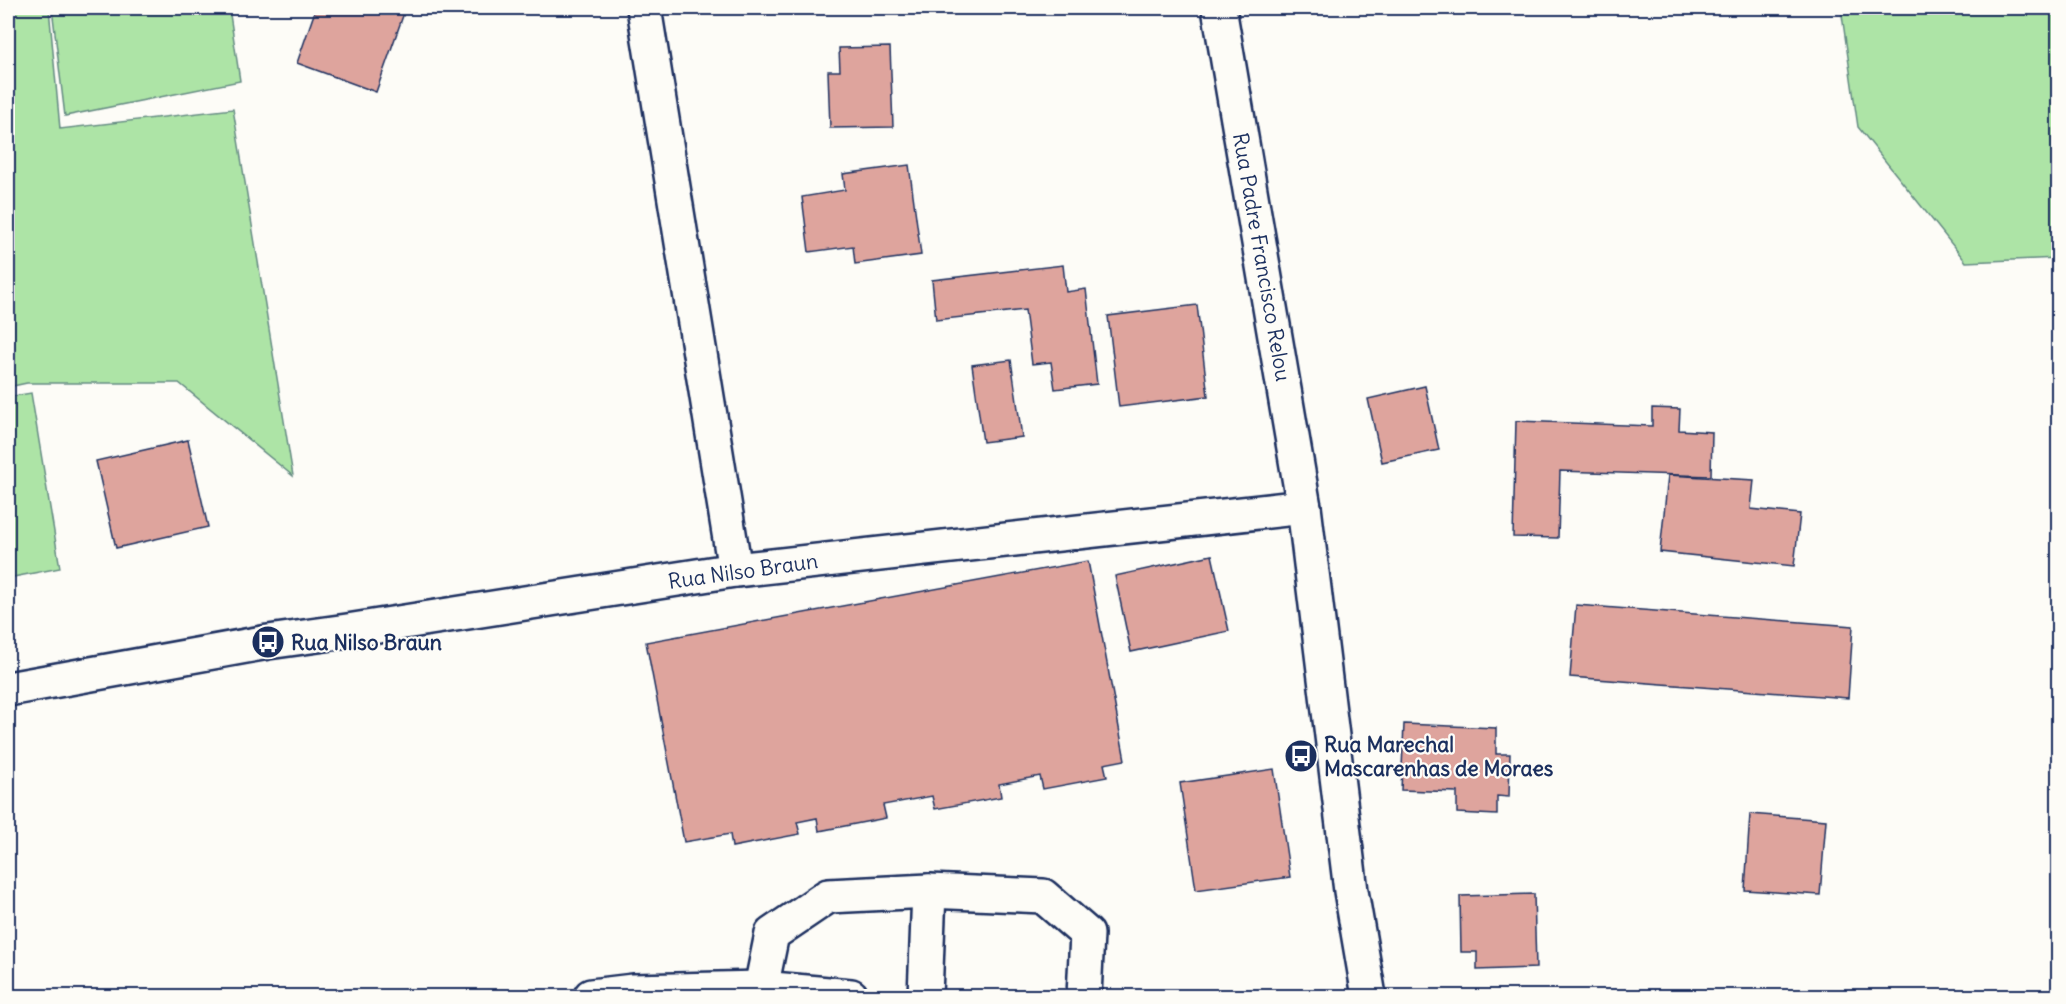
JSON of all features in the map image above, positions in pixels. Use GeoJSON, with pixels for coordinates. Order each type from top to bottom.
{"type":"FeatureCollection","features":[{"type":"Feature","properties":{"kind":"main road"},"geometry":{"type":"LineString","coordinates":[[644,8],[735,570]]}},
{"type":"Feature","properties":{"kind":"main road","name":"Rua Padre Francisco Relou"},"geometry":{"type":"LineString","coordinates":[[1219,8],[1304,507]]}},
{"type":"Feature","properties":{"kind":"main road"},"geometry":{"type":"LineString","coordinates":[[1304,507],[1351,891],[1368,996]]}},
{"type":"Feature","properties":{"kind":"main road","name":"Rua Nilso Braun"},"geometry":{"type":"LineString","coordinates":[[8,689],[268,642],[735,570],[1304,507]]}},
{"type":"Feature","properties":{"kind":"main road"},"geometry":{"type":"LineString","coordinates":[[761,988],[772,934],[828,896],[929,891],[1043,896],[1087,934],[1084,996]]}},
{"type":"Feature","properties":{"kind":"main road"},"geometry":{"type":"LineString","coordinates":[[925,996],[929,891]]}},
{"type":"Feature","properties":{"kind":"main road"},"geometry":{"type":"LineString","coordinates":[[591,996],[633,991],[761,988],[851,996]]}},
{"type":"Feature","properties":{"kind":"green space"},"geometry":{"type":"Polygon","coordinates":[[[8,8],[49,8],[60,129],[233,109],[293,476],[179,383],[27,383],[8,387],[8,8]]]}},
{"type":"Feature","properties":{"kind":"green space"},"geometry":{"type":"Polygon","coordinates":[[[52,8],[229,8],[240,81],[65,116],[52,8]]]}},
{"type":"Feature","properties":{"kind":"green space"},"geometry":{"type":"Polygon","coordinates":[[[1841,8],[2058,8],[2058,258],[1966,262],[1858,127],[1841,8]]]}},
{"type":"Feature","properties":{"kind":"green space"},"geometry":{"type":"Polygon","coordinates":[[[31,393],[60,568],[8,578],[8,397],[31,393]]]}},
{"type":"Feature","properties":{"kind":"building"},"geometry":{"type":"Polygon","coordinates":[[[316,8],[398,8],[405,10],[376,92],[297,63],[316,8]]]}},
{"type":"Feature","properties":{"kind":"building"},"geometry":{"type":"Polygon","coordinates":[[[890,47],[893,127],[830,128],[828,71],[840,71],[839,48],[890,47]]]}},
{"type":"Feature","properties":{"kind":"building"},"geometry":{"type":"Polygon","coordinates":[[[909,165],[921,255],[855,264],[853,246],[809,252],[802,197],[845,190],[843,174],[909,165]]]}},
{"type":"Feature","properties":{"kind":"building"},"geometry":{"type":"Polygon","coordinates":[[[1063,265],[1066,292],[1086,289],[1097,384],[1055,389],[1051,362],[1032,364],[1025,310],[936,320],[932,280],[1063,265]]]}},
{"type":"Feature","properties":{"kind":"building"},"geometry":{"type":"Polygon","coordinates":[[[1197,305],[1208,396],[1119,407],[1108,316],[1197,305]]]}},
{"type":"Feature","properties":{"kind":"building"},"geometry":{"type":"Polygon","coordinates":[[[1011,360],[1022,437],[983,442],[972,365],[1011,360]]]}},
{"type":"Feature","properties":{"kind":"building"},"geometry":{"type":"Polygon","coordinates":[[[1425,386],[1439,450],[1382,462],[1368,399],[1425,386]]]}},
{"type":"Feature","properties":{"kind":"building"},"geometry":{"type":"Polygon","coordinates":[[[1652,408],[1680,409],[1679,430],[1712,432],[1711,476],[1560,471],[1558,538],[1513,537],[1516,421],[1652,426],[1652,408]]]}},
{"type":"Feature","properties":{"kind":"building"},"geometry":{"type":"Polygon","coordinates":[[[188,440],[208,527],[116,548],[96,461],[188,440]]]}},
{"type":"Feature","properties":{"kind":"building"},"geometry":{"type":"Polygon","coordinates":[[[1668,475],[1754,480],[1751,509],[1800,514],[1794,566],[1660,552],[1668,475]]]}},
{"type":"Feature","properties":{"kind":"building"},"geometry":{"type":"Polygon","coordinates":[[[1212,555],[1229,631],[1131,652],[1115,576],[1212,555]]]}},
{"type":"Feature","properties":{"kind":"building"},"geometry":{"type":"Polygon","coordinates":[[[1088,561],[1125,760],[1104,764],[1107,777],[1043,789],[1040,776],[999,784],[1001,797],[935,809],[932,796],[883,805],[886,818],[819,831],[817,818],[797,822],[800,834],[732,847],[730,834],[684,842],[646,642],[1088,561]]]}},
{"type":"Feature","properties":{"kind":"building"},"geometry":{"type":"Polygon","coordinates":[[[1576,605],[1853,626],[1848,698],[1570,677],[1576,605]]]}},
{"type":"Feature","properties":{"kind":"building"},"geometry":{"type":"Polygon","coordinates":[[[1404,724],[1496,728],[1496,754],[1510,754],[1509,797],[1497,796],[1497,815],[1457,813],[1457,792],[1401,790],[1404,724]]]}},
{"type":"Feature","properties":{"kind":"building"},"geometry":{"type":"Polygon","coordinates":[[[1274,769],[1290,877],[1196,890],[1180,783],[1274,769]]]}},
{"type":"Feature","properties":{"kind":"building"},"geometry":{"type":"Polygon","coordinates":[[[1750,814],[1826,820],[1820,895],[1745,890],[1750,814]]]}},
{"type":"Feature","properties":{"kind":"building"},"geometry":{"type":"Polygon","coordinates":[[[1534,894],[1536,968],[1477,970],[1477,952],[1461,952],[1460,896],[1534,894]]]}},
{"type":"Feature","properties":{"kind":"place","name":"Rua Nilso Braun"},"geometry":{"type":"Point","coordinates":[268,642]}},
{"type":"Feature","properties":{"kind":"place","name":"Rua Marechal Mascarenhas de Moraes"},"geometry":{"type":"Point","coordinates":[1301,756]}}]}
